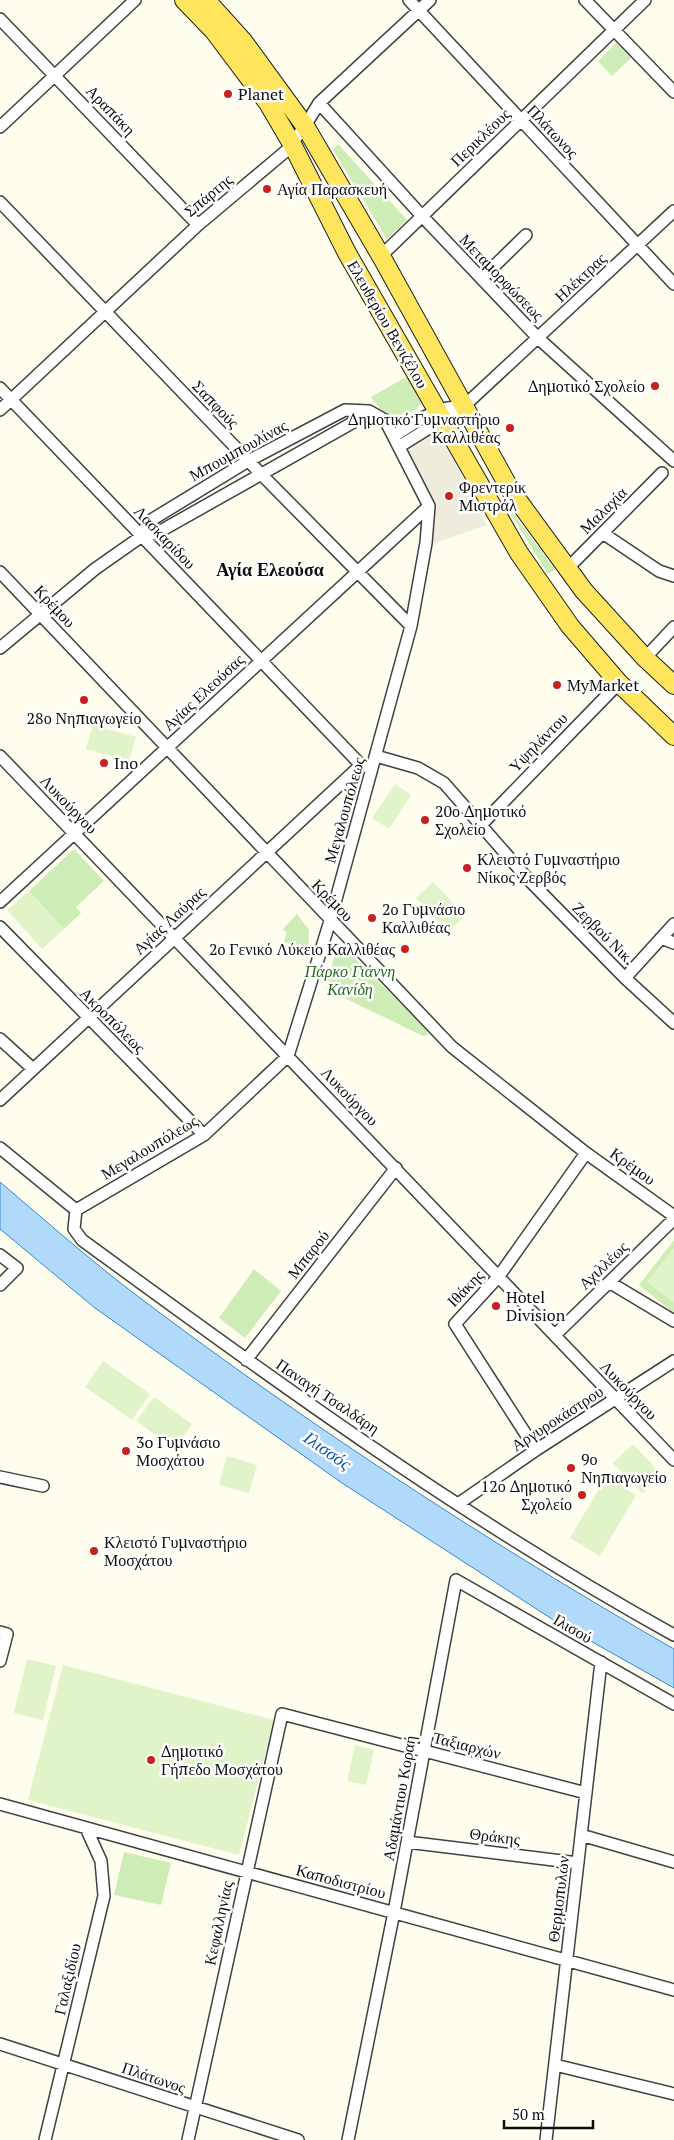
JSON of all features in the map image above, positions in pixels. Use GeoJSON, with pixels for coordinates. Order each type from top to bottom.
{"type":"FeatureCollection","features":[{"type":"Feature","properties":{"kind":"main road","name":"Ελευθερίου Βενιζέλου"},"geometry":{"type":"LineString","coordinates":[[184,0],[214,31],[251,79],[292,144],[348,253],[439,416],[519,553],[570,626],[619,683],[674,736]]}},
{"type":"Feature","properties":{"kind":"main road","name":"Ελευθερίου Βενιζέλου"},"geometry":{"type":"LineString","coordinates":[[206,0],[243,41],[306,126],[381,256],[511,491],[567,569],[645,658],[674,685]]}},
{"type":"Feature","properties":{"kind":"street"},"geometry":{"type":"LineString","coordinates":[[0,127],[135,0]]}},
{"type":"Feature","properties":{"kind":"street","name":"Πλάτωνος"},"geometry":{"type":"LineString","coordinates":[[408,0],[674,284]]}},
{"type":"Feature","properties":{"kind":"street","name":"Σπάρτης"},"geometry":{"type":"LineString","coordinates":[[0,410],[104,310],[198,224],[292,144],[306,126],[319,103],[430,0]]}},
{"type":"Feature","properties":{"kind":"street"},"geometry":{"type":"LineString","coordinates":[[585,0],[674,92]]}},
{"type":"Feature","properties":{"kind":"street","name":"Περικλέους"},"geometry":{"type":"LineString","coordinates":[[381,256],[645,0]]}},
{"type":"Feature","properties":{"kind":"street","name":"Αραπάκη"},"geometry":{"type":"LineString","coordinates":[[0,19],[198,224]]}},
{"type":"Feature","properties":{"kind":"street","name":"Μεταμορφώσεως"},"geometry":{"type":"LineString","coordinates":[[319,103],[422,216],[538,338],[674,461]]}},
{"type":"Feature","properties":{"kind":"street","name":"Σαπφούς"},"geometry":{"type":"LineString","coordinates":[[0,202],[248,461],[411,626]]}},
{"type":"Feature","properties":{"kind":"street","name":"Ηλέκτρας"},"geometry":{"type":"LineString","coordinates":[[463,407],[674,211]]}},
{"type":"Feature","properties":{"kind":"street"},"geometry":{"type":"LineString","coordinates":[[482,278],[526,235]]}},
{"type":"Feature","properties":{"kind":"street","name":"Λασκαρίδου"},"geometry":{"type":"LineString","coordinates":[[0,388],[261,661],[367,767]]}},
{"type":"Feature","properties":{"kind":"street"},"geometry":{"type":"LineString","coordinates":[[429,506],[397,441],[439,416],[463,407]]}},
{"type":"Feature","properties":{"kind":"street","name":"Μπουμπουλίνας"},"geometry":{"type":"LineString","coordinates":[[142,536],[148,522],[248,461],[345,410],[362,412],[369,410],[376,413],[385,420],[397,441]]}},
{"type":"Feature","properties":{"kind":"street","name":"Μπουμπουλίνας"},"geometry":{"type":"LineString","coordinates":[[0,648],[95,569],[142,536],[157,533],[352,423],[362,412]]}},
{"type":"Feature","properties":{"kind":"street","name":"Μαλαχία"},"geometry":{"type":"LineString","coordinates":[[567,569],[604,534],[662,473]]}},
{"type":"Feature","properties":{"kind":"street","name":"Αγίας Ελεούσας"},"geometry":{"type":"LineString","coordinates":[[0,902],[429,506]]}},
{"type":"Feature","properties":{"kind":"street","name":"Μεγαλουπόλεως"},"geometry":{"type":"LineString","coordinates":[[76,1210],[204,1135],[288,1056],[330,920],[367,767],[376,756],[411,626],[426,543],[429,506]]}},
{"type":"Feature","properties":{"kind":"street"},"geometry":{"type":"LineString","coordinates":[[604,534],[659,571],[674,576]]}},
{"type":"Feature","properties":{"kind":"street","name":"Κρέμου"},"geometry":{"type":"LineString","coordinates":[[0,572],[166,749],[452,1047],[674,1218]]}},
{"type":"Feature","properties":{"kind":"street"},"geometry":{"type":"LineString","coordinates":[[645,658],[674,627]]}},
{"type":"Feature","properties":{"kind":"street","name":"Υψηλάντου"},"geometry":{"type":"LineString","coordinates":[[481,824],[619,683]]}},
{"type":"Feature","properties":{"kind":"street","name":"Λυκούργου"},"geometry":{"type":"LineString","coordinates":[[0,756],[674,1460]]}},
{"type":"Feature","properties":{"kind":"street","name":"Ζερβού Νικ."},"geometry":{"type":"LineString","coordinates":[[376,756],[418,768],[444,782],[527,878],[625,978],[674,1023]]}},
{"type":"Feature","properties":{"kind":"street","name":"Αγίας Λαύρας"},"geometry":{"type":"LineString","coordinates":[[0,1100],[265,853],[367,767]]}},
{"type":"Feature","properties":{"kind":"street"},"geometry":{"type":"LineString","coordinates":[[625,978],[674,924]]}},
{"type":"Feature","properties":{"kind":"street","name":"Ακροπόλεως"},"geometry":{"type":"LineString","coordinates":[[0,927],[88,1019],[204,1135]]}},
{"type":"Feature","properties":{"kind":"street"},"geometry":{"type":"LineString","coordinates":[[661,938],[674,943]]}},
{"type":"Feature","properties":{"kind":"street"},"geometry":{"type":"LineString","coordinates":[[0,1038],[33,1069]]}},
{"type":"Feature","properties":{"kind":"street"},"geometry":{"type":"LineString","coordinates":[[0,1148],[76,1210]]}},
{"type":"Feature","properties":{"kind":"street","name":"Ιθάκης"},"geometry":{"type":"LineString","coordinates":[[536,1450],[455,1324],[499,1276],[586,1152]]}},
{"type":"Feature","properties":{"kind":"street","name":"Μπαρού"},"geometry":{"type":"LineString","coordinates":[[246,1360],[396,1168]]}},
{"type":"Feature","properties":{"kind":"street","name":"Παναγή Τσαλδάρη"},"geometry":{"type":"LineString","coordinates":[[76,1210],[74,1229],[82,1240],[246,1360],[458,1504],[624,1607],[674,1635]]}},
{"type":"Feature","properties":{"kind":"street","name":"Αχιλλέως"},"geometry":{"type":"LineString","coordinates":[[555,1335],[674,1218]]}},
{"type":"Feature","properties":{"kind":"street"},"geometry":{"type":"LineString","coordinates":[[0,1256],[17,1268],[0,1285]]}},
{"type":"Feature","properties":{"kind":"street"},"geometry":{"type":"LineString","coordinates":[[609,1282],[674,1321]]}},
{"type":"Feature","properties":{"kind":"street","name":"Αργυροκάστρου"},"geometry":{"type":"LineString","coordinates":[[458,1504],[536,1450],[674,1361]]}},
{"type":"Feature","properties":{"kind":"street"},"geometry":{"type":"LineString","coordinates":[[0,1477],[43,1486]]}},
{"type":"Feature","properties":{"kind":"street","name":"Ιλισού"},"geometry":{"type":"LineString","coordinates":[[456,1580],[674,1704]]}},
{"type":"Feature","properties":{"kind":"street","name":"Αδαμάντιου Κοραή"},"geometry":{"type":"LineString","coordinates":[[348,2140],[394,1912],[456,1580]]}},
{"type":"Feature","properties":{"kind":"street"},"geometry":{"type":"LineString","coordinates":[[0,1661],[3,1633]]}},
{"type":"Feature","properties":{"kind":"street","name":"Θερμοπυλών"},"geometry":{"type":"LineString","coordinates":[[546,2140],[602,1662]]}},
{"type":"Feature","properties":{"kind":"street","name":"Ταξιαρχών"},"geometry":{"type":"LineString","coordinates":[[282,1714],[586,1793]]}},
{"type":"Feature","properties":{"kind":"street","name":"Κεφαλληνίας"},"geometry":{"type":"LineString","coordinates":[[188,2140],[282,1714]]}},
{"type":"Feature","properties":{"kind":"street","name":"Καποδιστρίου"},"geometry":{"type":"LineString","coordinates":[[0,1804],[674,1990]]}},
{"type":"Feature","properties":{"kind":"street","name":"Γαλαξιδίου"},"geometry":{"type":"LineString","coordinates":[[45,2140],[104,1896],[101,1861],[86,1828]]}},
{"type":"Feature","properties":{"kind":"street"},"geometry":{"type":"LineString","coordinates":[[582,1835],[674,1862]]}},
{"type":"Feature","properties":{"kind":"street","name":"Θράκης"},"geometry":{"type":"LineString","coordinates":[[407,1842],[578,1863]]}},
{"type":"Feature","properties":{"kind":"street","name":"Πλάτωνος"},"geometry":{"type":"LineString","coordinates":[[0,2044],[64,2063],[195,2108],[298,2140]]}},
{"type":"Feature","properties":{"kind":"street"},"geometry":{"type":"LineString","coordinates":[[555,2065],[674,2094]]}},
{"type":"Feature","properties":{"kind":"green space"},"geometry":{"type":"Polygon","coordinates":[[[616,43],[631,58],[612,76],[598,61],[616,43]]]}},
{"type":"Feature","properties":{"kind":"green space"},"geometry":{"type":"Polygon","coordinates":[[[338,144],[407,220],[387,239],[333,150],[338,144]]]}},
{"type":"Feature","properties":{"kind":"green space"},"geometry":{"type":"Polygon","coordinates":[[[408,376],[422,403],[409,414],[394,418],[379,408],[371,397],[408,376]]]}},
{"type":"Feature","properties":{"kind":"green space"},"geometry":{"type":"Polygon","coordinates":[[[505,502],[555,570],[548,574],[505,502]]]}},
{"type":"Feature","properties":{"kind":"green space"},"geometry":{"type":"Polygon","coordinates":[[[93,725],[136,737],[129,761],[86,749],[93,725]]]}},
{"type":"Feature","properties":{"kind":"green space"},"geometry":{"type":"Polygon","coordinates":[[[395,784],[411,795],[389,829],[372,818],[395,784]]]}},
{"type":"Feature","properties":{"kind":"green space"},"geometry":{"type":"Polygon","coordinates":[[[74,849],[104,881],[76,907],[81,913],[64,929],[29,891],[74,849]]]}},
{"type":"Feature","properties":{"kind":"green space"},"geometry":{"type":"Polygon","coordinates":[[[433,882],[465,915],[449,932],[416,898],[433,882]]]}},
{"type":"Feature","properties":{"kind":"green space"},"geometry":{"type":"Polygon","coordinates":[[[29,891],[64,929],[42,949],[7,910],[29,891]]]}},
{"type":"Feature","properties":{"kind":"green space"},"geometry":{"type":"Polygon","coordinates":[[[297,914],[309,930],[308,948],[284,942],[287,932],[282,930],[297,914]]]}},
{"type":"Feature","properties":{"kind":"green space","name":"Πάρκο Γιάννη Κανίδη"},"geometry":{"type":"Polygon","coordinates":[[[340,947],[344,948],[427,1029],[428,1035],[423,1036],[326,989],[335,953],[340,947]]]}},
{"type":"Feature","properties":{"kind":"green space"},"geometry":{"type":"Polygon","coordinates":[[[674,1240],[674,1313],[639,1285],[674,1240]]]}},
{"type":"Feature","properties":{"kind":"green space"},"geometry":{"type":"Polygon","coordinates":[[[674,1248],[674,1301],[673,1302],[647,1282],[674,1248]]]}},
{"type":"Feature","properties":{"kind":"green space"},"geometry":{"type":"Polygon","coordinates":[[[254,1269],[281,1291],[245,1338],[219,1318],[254,1269]]]}},
{"type":"Feature","properties":{"kind":"green space"},"geometry":{"type":"Polygon","coordinates":[[[103,1361],[150,1394],[132,1420],[85,1387],[103,1361]]]}},
{"type":"Feature","properties":{"kind":"green space"},"geometry":{"type":"Polygon","coordinates":[[[154,1397],[192,1424],[175,1449],[136,1421],[154,1397]]]}},
{"type":"Feature","properties":{"kind":"green space"},"geometry":{"type":"Polygon","coordinates":[[[633,1444],[662,1475],[642,1493],[613,1463],[633,1444]]]}},
{"type":"Feature","properties":{"kind":"green space"},"geometry":{"type":"Polygon","coordinates":[[[227,1456],[257,1465],[249,1493],[219,1485],[227,1456]]]}},
{"type":"Feature","properties":{"kind":"green space"},"geometry":{"type":"Polygon","coordinates":[[[606,1477],[636,1495],[600,1556],[570,1538],[606,1477]]]}},
{"type":"Feature","properties":{"kind":"green space"},"geometry":{"type":"Polygon","coordinates":[[[27,1659],[56,1666],[43,1720],[14,1713],[27,1659]]]}},
{"type":"Feature","properties":{"kind":"green space","name":"Δημοτικό Γήπεδο Μοσχάτου"},"geometry":{"type":"Polygon","coordinates":[[[63,1665],[274,1720],[239,1855],[28,1800],[63,1665]]]}},
{"type":"Feature","properties":{"kind":"green space"},"geometry":{"type":"Polygon","coordinates":[[[355,1745],[374,1750],[366,1785],[347,1781],[355,1745]]]}},
{"type":"Feature","properties":{"kind":"green space"},"geometry":{"type":"Polygon","coordinates":[[[124,1852],[171,1863],[161,1905],[114,1895],[124,1852]]]}},
{"type":"Feature","properties":{"kind":"shaded area"},"geometry":{"type":"Polygon","coordinates":[[[436,426],[487,525],[429,545],[432,505],[403,448],[436,426]]]}},
{"type":"Feature","properties":{"kind":"water","name":"Ιλισσός"},"geometry":{"type":"Polygon","coordinates":[[[0,1182],[122,1284],[269,1392],[401,1482],[536,1567],[674,1649],[674,1688],[555,1621],[342,1483],[95,1308],[0,1229],[0,1182]]]}},
{"type":"Feature","properties":{"kind":"place","name":"Planet"},"geometry":{"type":"Point","coordinates":[228,94]}},
{"type":"Feature","properties":{"kind":"place","name":"Αγία Παρασκευή"},"geometry":{"type":"Point","coordinates":[267,189]}},
{"type":"Feature","properties":{"kind":"place","name":"Δημοτικό Σχολείο"},"geometry":{"type":"Point","coordinates":[655,386]}},
{"type":"Feature","properties":{"kind":"place","name":"Δημοτικό Γυμναστήριο Καλλιθέας"},"geometry":{"type":"Point","coordinates":[510,428]}},
{"type":"Feature","properties":{"kind":"place","name":"Φρεντερίκ Μιστράλ"},"geometry":{"type":"Point","coordinates":[449,496]}},
{"type":"Feature","properties":{"kind":"place","name":"MyMarket"},"geometry":{"type":"Point","coordinates":[557,685]}},
{"type":"Feature","properties":{"kind":"place","name":"28ο Νηπιαγωγείο"},"geometry":{"type":"Point","coordinates":[84,700]}},
{"type":"Feature","properties":{"kind":"place","name":"Ino"},"geometry":{"type":"Point","coordinates":[104,763]}},
{"type":"Feature","properties":{"kind":"place","name":"20ο Δημοτικό Σχολείο"},"geometry":{"type":"Point","coordinates":[425,820]}},
{"type":"Feature","properties":{"kind":"place","name":"Κλειστό Γυμναστήριο Νίκος Ζερβός"},"geometry":{"type":"Point","coordinates":[467,868]}},
{"type":"Feature","properties":{"kind":"place","name":"2ο Γυμνάσιο Καλλιθέας"},"geometry":{"type":"Point","coordinates":[372,918]}},
{"type":"Feature","properties":{"kind":"place","name":"2ο Γενικό Λύκειο Καλλιθέας"},"geometry":{"type":"Point","coordinates":[405,949]}},
{"type":"Feature","properties":{"kind":"place","name":"Hotel Division"},"geometry":{"type":"Point","coordinates":[496,1306]}},
{"type":"Feature","properties":{"kind":"place","name":"3o Γυμνάσιο Μοσχάτου"},"geometry":{"type":"Point","coordinates":[126,1451]}},
{"type":"Feature","properties":{"kind":"place","name":"9ο Νηπιαγωγείο"},"geometry":{"type":"Point","coordinates":[571,1468]}},
{"type":"Feature","properties":{"kind":"place","name":"12ο Δημοτικό Σχολείο"},"geometry":{"type":"Point","coordinates":[582,1495]}},
{"type":"Feature","properties":{"kind":"place","name":"Κλειστό Γυμναστήριο Μοσχάτου"},"geometry":{"type":"Point","coordinates":[94,1551]}},
{"type":"Feature","properties":{"kind":"place","name":"Δημοτικό Γήπεδο Μοσχάτου"},"geometry":{"type":"Point","coordinates":[151,1760]}},
{"type":"Feature","properties":{"kind":"district","name":"Αγία Ελεούσα"},"geometry":{"type":"Point","coordinates":[270,569]}}]}
